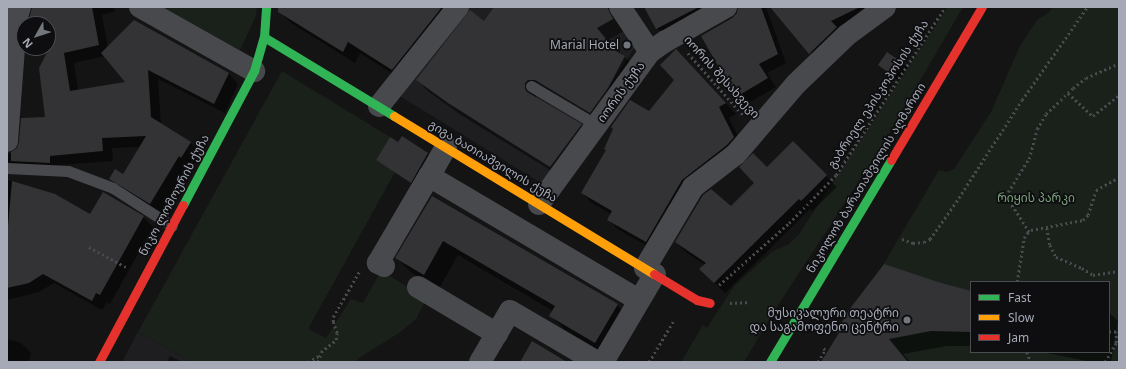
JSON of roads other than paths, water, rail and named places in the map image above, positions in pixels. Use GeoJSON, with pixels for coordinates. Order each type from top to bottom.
{"type":"FeatureCollection","features":[{"type":"Feature","properties":{"kind":"street"},"geometry":{"type":"LineString","coordinates":[[7,129],[16,20],[20,7]]}},
{"type":"Feature","properties":{"kind":"street"},"geometry":{"type":"LineString","coordinates":[[140,7],[254,71]]}},
{"type":"Feature","properties":{"kind":"street","name":"ნიკო ლომოურის ქუჩა"},"geometry":{"type":"LineString","coordinates":[[99,362],[254,71],[264,36],[266,7]]}},
{"type":"Feature","properties":{"kind":"street"},"geometry":{"type":"LineString","coordinates":[[378,106],[458,7]]}},
{"type":"Feature","properties":{"kind":"street"},"geometry":{"type":"LineString","coordinates":[[620,7],[650,52]]}},
{"type":"Feature","properties":{"kind":"street","name":"იორის ქუჩა"},"geometry":{"type":"LineString","coordinates":[[539,204],[650,52],[726,7]]}},
{"type":"Feature","properties":{"kind":"street"},"geometry":{"type":"LineString","coordinates":[[603,362],[639,300],[650,271],[693,187],[736,154],[796,84],[847,35],[885,7]]}},
{"type":"Feature","properties":{"kind":"street","name":"ნიკოლოზ ბარათაშვილის აღმართი"},"geometry":{"type":"LineString","coordinates":[[770,362],[982,7]]}},
{"type":"Feature","properties":{"kind":"street","name":"გიგა ბათიაშვილის ქუჩა"},"geometry":{"type":"LineString","coordinates":[[264,36],[697,300],[710,303]]}},
{"type":"Feature","properties":{"kind":"street"},"geometry":{"type":"LineString","coordinates":[[376,263],[446,147]]}},
{"type":"Feature","properties":{"kind":"street"},"geometry":{"type":"LineString","coordinates":[[429,176],[639,300]]}},
{"type":"Feature","properties":{"kind":"street"},"geometry":{"type":"LineString","coordinates":[[418,287],[497,334]]}},
{"type":"Feature","properties":{"kind":"street"},"geometry":{"type":"LineString","coordinates":[[480,362],[510,311],[597,362]]}},
{"type":"Feature","properties":{"kind":"lane"},"geometry":{"type":"LineString","coordinates":[[531,86],[597,125]]}},
{"type":"Feature","properties":{"kind":"lane"},"geometry":{"type":"LineString","coordinates":[[7,168],[68,170],[113,188],[172,226]]}},
{"type":"Feature","properties":{"kind":"place","name":"Marial Hotel"},"geometry":{"type":"Point","coordinates":[627,45]}},
{"type":"Feature","properties":{"kind":"place","name":"მუსიკალური თეატრი და საგამოფენო ცენტრი"},"geometry":{"type":"Point","coordinates":[907,320]}},
{"type":"Feature","properties":{"kind":"park label","name":"რიყის პარკი"},"geometry":{"type":"Point","coordinates":[1036,198]}}]}
